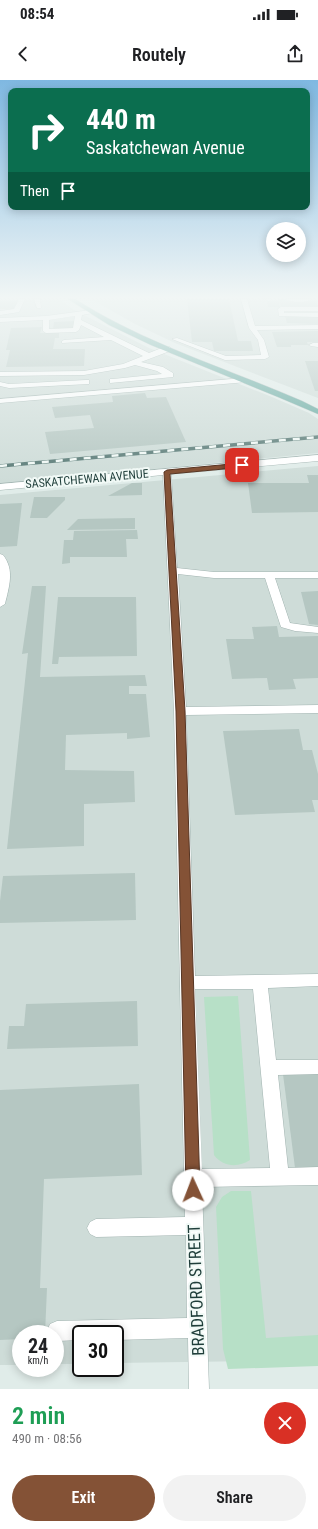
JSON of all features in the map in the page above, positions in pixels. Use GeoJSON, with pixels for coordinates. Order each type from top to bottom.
{"type":"FeatureCollection","features":[{"type":"Feature","properties":{"kind":"main road"},"geometry":{"type":"LineString","coordinates":[[195,360],[291,399],[318,412]]}},
{"type":"Feature","properties":{"kind":"street"},"geometry":{"type":"LineString","coordinates":[[0,374],[84,373],[125,366],[138,360]]}},
{"type":"Feature","properties":{"kind":"street"},"geometry":{"type":"LineString","coordinates":[[0,389],[10,386],[86,382],[86,377],[111,377],[113,381],[170,374],[160,369],[133,362]]}},
{"type":"Feature","properties":{"kind":"street"},"geometry":{"type":"LineString","coordinates":[[0,401],[244,380]]}},
{"type":"Feature","properties":{"kind":"street"},"geometry":{"type":"LineString","coordinates":[[0,384],[10,386]]}},
{"type":"Feature","properties":{"kind":"street","name":"SASKATCHEWAN AVENUE"},"geometry":{"type":"LineString","coordinates":[[0,487],[318,458]]}},
{"type":"Feature","properties":{"kind":"street","name":"BRADFORD STREET"},"geometry":{"type":"LineString","coordinates":[[167,472],[180,711],[199,1389]]}},
{"type":"Feature","properties":{"kind":"street"},"geometry":{"type":"LineString","coordinates":[[0,557],[4,562],[5,578],[0,604]]}},
{"type":"Feature","properties":{"kind":"street"},"geometry":{"type":"LineString","coordinates":[[172,570],[214,575],[318,575]]}},
{"type":"Feature","properties":{"kind":"street"},"geometry":{"type":"LineString","coordinates":[[269,575],[285,625],[295,628],[318,630]]}},
{"type":"Feature","properties":{"kind":"street"},"geometry":{"type":"LineString","coordinates":[[180,711],[318,709]]}},
{"type":"Feature","properties":{"kind":"street"},"geometry":{"type":"LineString","coordinates":[[187,983],[318,980]]}},
{"type":"Feature","properties":{"kind":"street"},"geometry":{"type":"LineString","coordinates":[[260,982],[280,1177]]}},
{"type":"Feature","properties":{"kind":"street"},"geometry":{"type":"LineString","coordinates":[[269,1068],[318,1067]]}},
{"type":"Feature","properties":{"kind":"street"},"geometry":{"type":"LineString","coordinates":[[193,1178],[318,1176]]}},
{"type":"Feature","properties":{"kind":"street"},"geometry":{"type":"LineString","coordinates":[[96,1228],[194,1226]]}},
{"type":"Feature","properties":{"kind":"street"},"geometry":{"type":"LineString","coordinates":[[64,1331],[197,1328]]}},
{"type":"Feature","properties":{"kind":"shaded area"},"geometry":{"type":"Polygon","coordinates":[[[0,360],[179,360],[272,397],[309,413],[318,419],[318,453],[0,484],[0,360]]]}},
{"type":"Feature","properties":{"kind":"shaded area"},"geometry":{"type":"Polygon","coordinates":[[[219,360],[318,360],[318,398],[219,360]]]}},
{"type":"Feature","properties":{"kind":"shaded area"},"geometry":{"type":"Polygon","coordinates":[[[318,466],[318,1360],[124,1363],[124,1325],[72,1325],[72,1364],[64,1364],[64,1325],[12,1325],[12,1365],[0,1365],[0,495],[318,466]]]}},
{"type":"Feature","properties":{"kind":"green space"},"geometry":{"type":"Polygon","coordinates":[[[238,996],[250,1160],[245,1163],[231,1165],[222,1162],[214,1155],[204,997],[238,996]]]}},
{"type":"Feature","properties":{"kind":"green space"},"geometry":{"type":"Polygon","coordinates":[[[231,1191],[251,1191],[266,1338],[318,1335],[318,1366],[228,1369],[223,1349],[216,1207],[222,1197],[231,1191]]]}},
{"type":"Feature","properties":{"kind":"building"},"geometry":{"type":"Polygon","coordinates":[[[8,360],[84,360],[84,366],[6,367],[8,360]]]}},
{"type":"Feature","properties":{"kind":"building"},"geometry":{"type":"Polygon","coordinates":[[[305,361],[318,361],[318,391],[315,391],[305,361]]]}},
{"type":"Feature","properties":{"kind":"building"},"geometry":{"type":"Polygon","coordinates":[[[145,393],[147,398],[166,397],[186,442],[50,454],[45,432],[94,428],[90,415],[55,418],[52,407],[113,402],[112,396],[145,393]]]}},
{"type":"Feature","properties":{"kind":"building"},"geometry":{"type":"Polygon","coordinates":[[[307,475],[318,475],[318,512],[252,513],[248,483],[309,483],[307,475]]]}},
{"type":"Feature","properties":{"kind":"building"},"geometry":{"type":"Polygon","coordinates":[[[132,483],[142,483],[142,495],[108,496],[132,483]]]}},
{"type":"Feature","properties":{"kind":"building"},"geometry":{"type":"Polygon","coordinates":[[[34,497],[65,497],[65,500],[47,518],[30,518],[34,497]]]}},
{"type":"Feature","properties":{"kind":"building"},"geometry":{"type":"Polygon","coordinates":[[[22,503],[17,546],[0,547],[0,504],[22,503]]]}},
{"type":"Feature","properties":{"kind":"building"},"geometry":{"type":"Polygon","coordinates":[[[135,518],[135,529],[67,530],[78,519],[135,518]]]}},
{"type":"Feature","properties":{"kind":"building"},"geometry":{"type":"Polygon","coordinates":[[[137,530],[138,539],[126,539],[127,557],[70,557],[70,563],[62,564],[64,540],[73,540],[74,531],[137,530]]]}},
{"type":"Feature","properties":{"kind":"building"},"geometry":{"type":"Polygon","coordinates":[[[32,586],[46,586],[40,677],[145,675],[147,686],[129,686],[129,694],[146,694],[150,737],[127,739],[127,733],[66,735],[65,770],[134,771],[135,802],[84,804],[84,846],[7,849],[28,653],[22,654],[32,586]]]}},
{"type":"Feature","properties":{"kind":"building"},"geometry":{"type":"Polygon","coordinates":[[[318,591],[318,625],[309,624],[301,592],[318,591]]]}},
{"type":"Feature","properties":{"kind":"building"},"geometry":{"type":"Polygon","coordinates":[[[58,597],[136,597],[137,656],[59,657],[58,664],[52,664],[58,597]]]}},
{"type":"Feature","properties":{"kind":"building"},"geometry":{"type":"Polygon","coordinates":[[[277,626],[279,637],[318,636],[318,678],[293,679],[296,689],[269,690],[267,678],[232,679],[226,639],[254,639],[252,627],[277,626]]]}},
{"type":"Feature","properties":{"kind":"building"},"geometry":{"type":"Polygon","coordinates":[[[299,729],[303,750],[312,750],[318,774],[318,800],[312,800],[315,812],[235,815],[223,731],[299,729]]]}},
{"type":"Feature","properties":{"kind":"building"},"geometry":{"type":"Polygon","coordinates":[[[135,873],[136,920],[0,923],[0,901],[3,876],[135,873]]]}},
{"type":"Feature","properties":{"kind":"building"},"geometry":{"type":"Polygon","coordinates":[[[137,1001],[138,1046],[7,1049],[9,1026],[24,1026],[26,1004],[137,1001]]]}},
{"type":"Feature","properties":{"kind":"building"},"geometry":{"type":"Polygon","coordinates":[[[318,1073],[318,1167],[295,1168],[283,1074],[318,1073]]]}},
{"type":"Feature","properties":{"kind":"building"},"geometry":{"type":"Polygon","coordinates":[[[139,1084],[142,1175],[44,1179],[40,1288],[47,1288],[45,1325],[12,1325],[12,1339],[0,1340],[0,1090],[139,1084]]]}},
{"type":"Feature","properties":{"kind":"railway"},"geometry":{"type":"LineString","coordinates":[[0,466],[318,437]]}},
{"type":"Feature","properties":{"kind":"route"},"geometry":{"type":"LineString","coordinates":[[193,1190],[180,711],[167,472],[242,465]]}}]}
